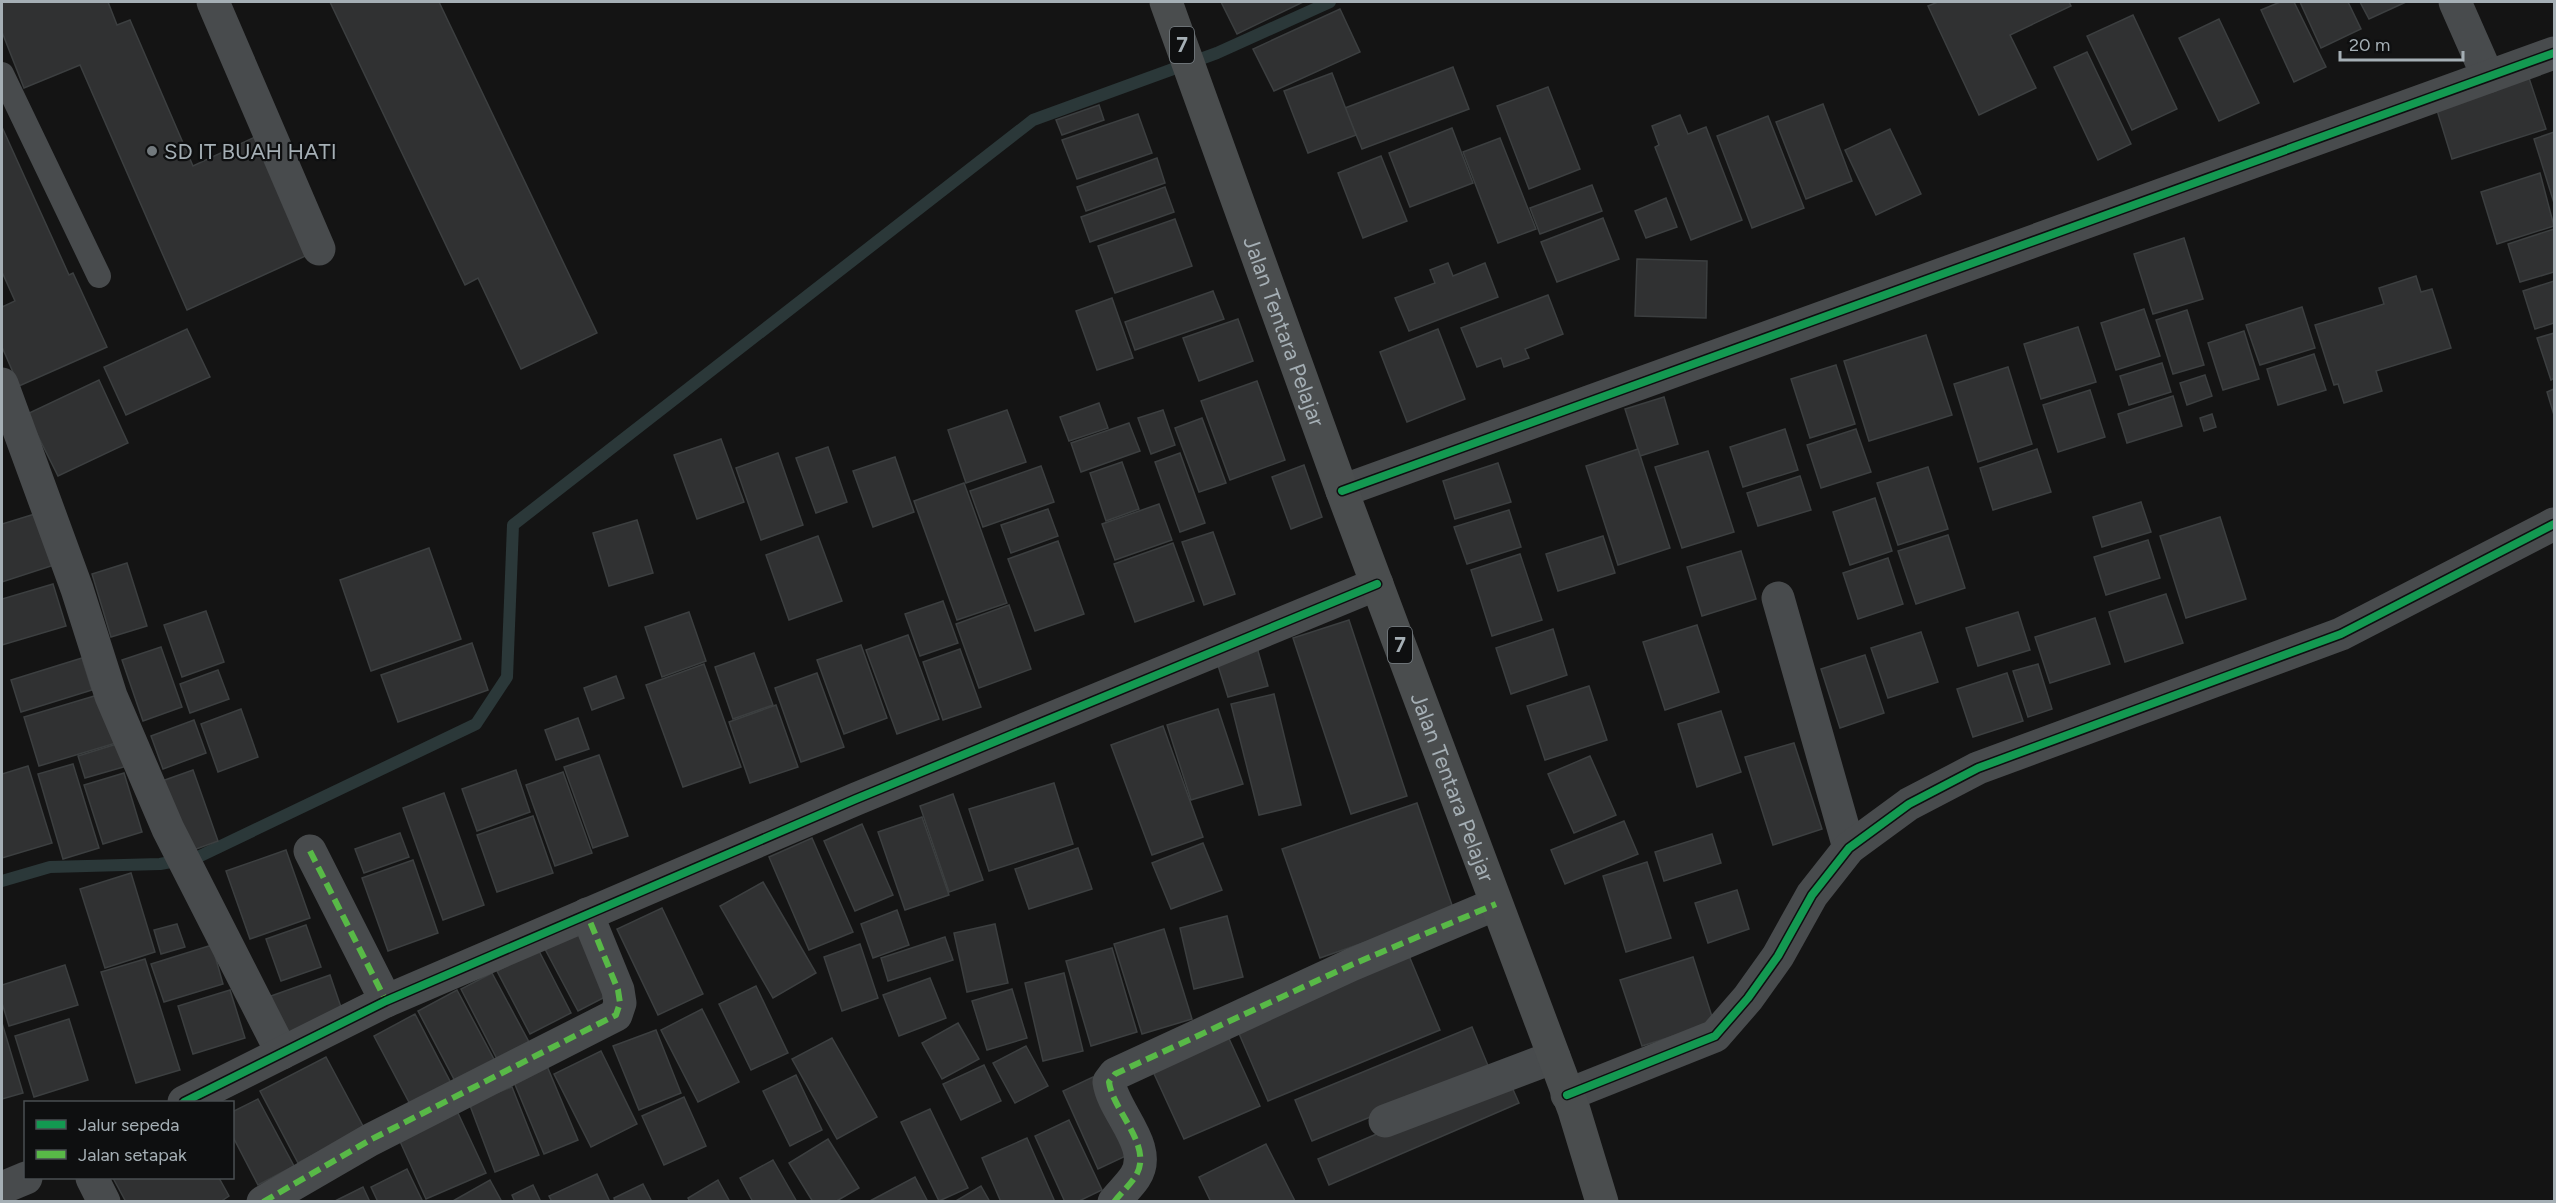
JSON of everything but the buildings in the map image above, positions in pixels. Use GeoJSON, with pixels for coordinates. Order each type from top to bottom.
{"type":"FeatureCollection","features":[{"type":"Feature","properties":{"kind":"highway","name":"Jalan Tentara Pelajar"},"geometry":{"type":"LineString","coordinates":[[1167,2],[1342,491],[1554,1057],[1602,1202]]}},
{"type":"Feature","properties":{"kind":"street"},"geometry":{"type":"LineString","coordinates":[[213,2],[319,249]]}},
{"type":"Feature","properties":{"kind":"street"},"geometry":{"type":"LineString","coordinates":[[2455,2],[2488,77]]}},
{"type":"Feature","properties":{"kind":"street"},"geometry":{"type":"LineString","coordinates":[[1342,491],[2554,53]]}},
{"type":"Feature","properties":{"kind":"street"},"geometry":{"type":"LineString","coordinates":[[2,384],[77,589],[111,696],[168,829],[282,1053]]}},
{"type":"Feature","properties":{"kind":"street"},"geometry":{"type":"LineString","coordinates":[[1567,1095],[1715,1036],[1748,998],[1778,956],[1812,894],[1849,848],[1909,804],[1978,768],[2341,634],[2554,524]]}},
{"type":"Feature","properties":{"kind":"street"},"geometry":{"type":"LineString","coordinates":[[186,1101],[386,1001],[867,794],[1377,584]]}},
{"type":"Feature","properties":{"kind":"street"},"geometry":{"type":"LineString","coordinates":[[1778,598],[1849,848]]}},
{"type":"Feature","properties":{"kind":"street"},"geometry":{"type":"LineString","coordinates":[[310,851],[386,1001]]}},
{"type":"Feature","properties":{"kind":"street"},"geometry":{"type":"LineString","coordinates":[[1114,1202],[1136,1175],[1141,1162],[1138,1144],[1110,1094],[1109,1082],[1115,1074],[1352,965],[1496,904]]}},
{"type":"Feature","properties":{"kind":"street"},"geometry":{"type":"LineString","coordinates":[[262,1202],[370,1140],[616,1015],[620,1003],[618,990],[587,914]]}},
{"type":"Feature","properties":{"kind":"street"},"geometry":{"type":"LineString","coordinates":[[1385,1121],[1554,1057]]}},
{"type":"Feature","properties":{"kind":"street"},"geometry":{"type":"LineString","coordinates":[[2,1188],[24,1179]]}},
{"type":"Feature","properties":{"kind":"street"},"geometry":{"type":"LineString","coordinates":[[92,1179],[104,1202]]}},
{"type":"Feature","properties":{"kind":"lane"},"geometry":{"type":"LineString","coordinates":[[2,74],[99,276]]}},
{"type":"Feature","properties":{"kind":"waterway"},"geometry":{"type":"LineString","coordinates":[[2,881],[50,867],[160,864],[198,857],[476,724],[507,677],[513,525],[1033,120],[1217,53],[1330,2]]}},
{"type":"Feature","properties":{"kind":"marked path"},"geometry":{"type":"LineString","coordinates":[[310,851],[386,1001]]}},
{"type":"Feature","properties":{"kind":"marked path"},"geometry":{"type":"LineString","coordinates":[[1114,1202],[1135,1177],[1140,1166],[1137,1142],[1112,1093],[1109,1082],[1115,1074],[1351,965],[1496,904]]}},
{"type":"Feature","properties":{"kind":"marked path"},"geometry":{"type":"LineString","coordinates":[[263,1202],[370,1140],[616,1015],[620,1003],[618,990],[587,914]]}},
{"type":"Feature","properties":{"kind":"cycle path"},"geometry":{"type":"LineString","coordinates":[[1342,491],[2554,53]]}},
{"type":"Feature","properties":{"kind":"cycle path"},"geometry":{"type":"LineString","coordinates":[[1567,1095],[1715,1036],[1748,998],[1778,956],[1812,895],[1849,848],[1909,804],[1978,768],[2341,634],[2554,524]]}},
{"type":"Feature","properties":{"kind":"cycle path"},"geometry":{"type":"LineString","coordinates":[[186,1101],[386,1001],[856,799],[1377,584]]}},
{"type":"Feature","properties":{"kind":"place","name":"SD IT BUAH HATI"},"geometry":{"type":"Point","coordinates":[152,151]}}]}
